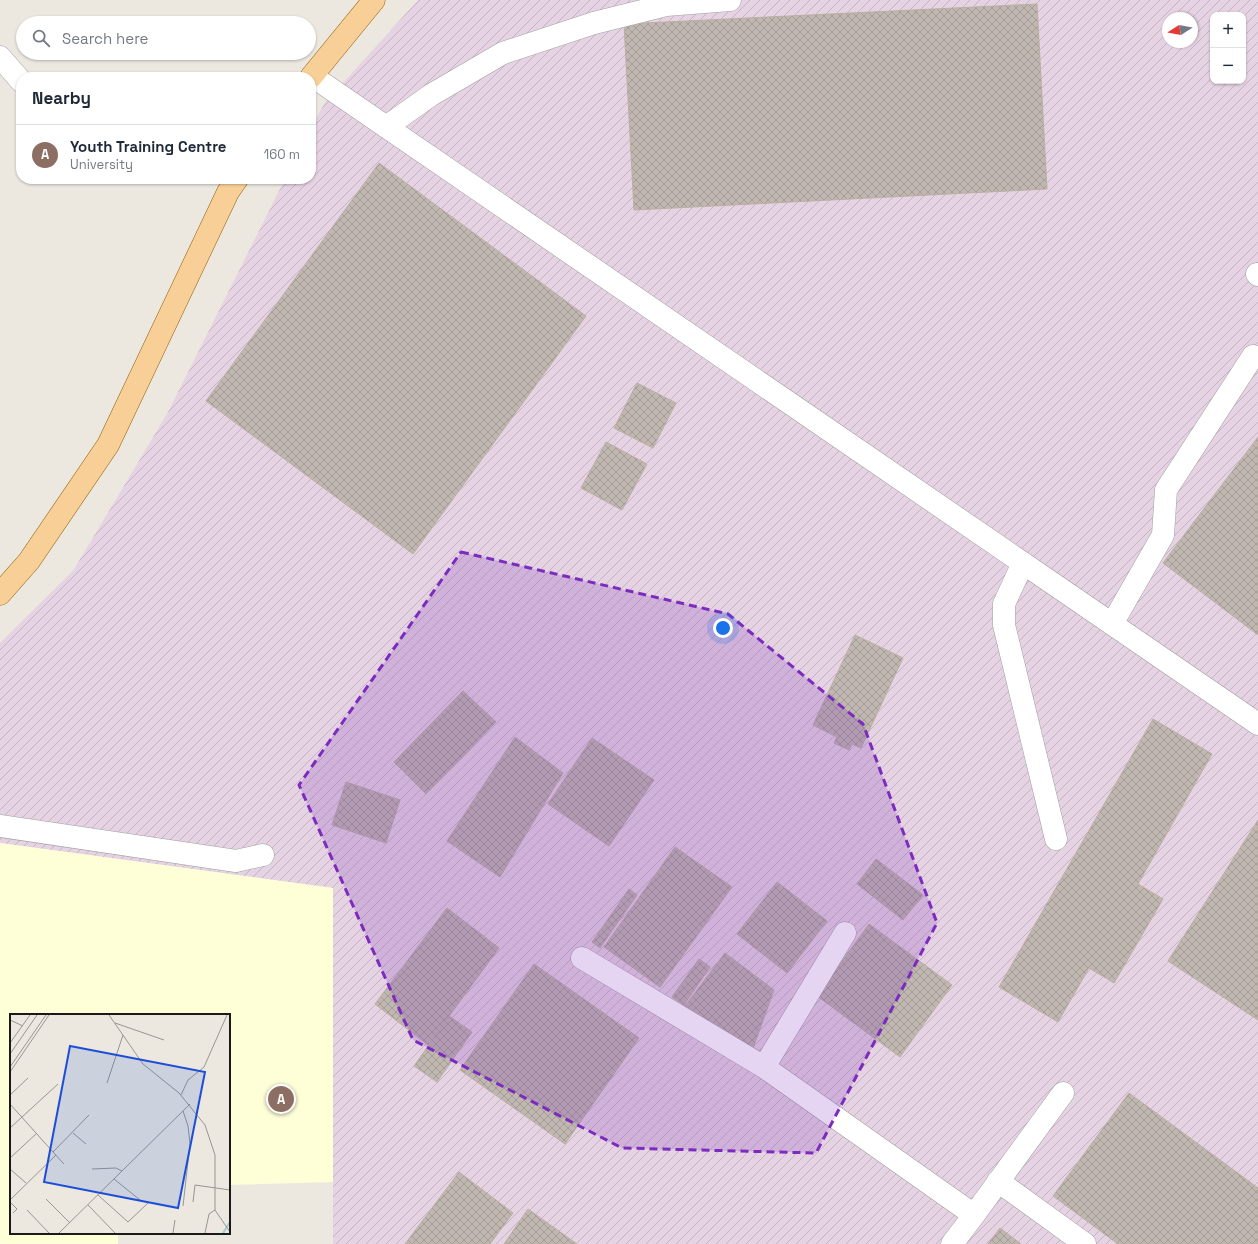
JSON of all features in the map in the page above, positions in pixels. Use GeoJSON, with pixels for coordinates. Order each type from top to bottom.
{"type":"FeatureCollection","features":[{"type":"Feature","properties":{"kind":"main road"},"geometry":{"type":"LineString","coordinates":[[315,72],[374,0]]}},
{"type":"Feature","properties":{"kind":"main road"},"geometry":{"type":"LineString","coordinates":[[0,594],[29,561],[108,445],[228,192],[234,184]]}},
{"type":"Feature","properties":{"kind":"street"},"geometry":{"type":"LineString","coordinates":[[386,127],[431,94],[503,53],[594,23],[666,5],[730,0]]}},
{"type":"Feature","properties":{"kind":"street"},"geometry":{"type":"LineString","coordinates":[[0,57],[16,75]]}},
{"type":"Feature","properties":{"kind":"street"},"geometry":{"type":"LineString","coordinates":[[316,80],[1258,724]]}},
{"type":"Feature","properties":{"kind":"street"},"geometry":{"type":"LineString","coordinates":[[1112,624],[1163,535],[1166,490],[1253,356]]}},
{"type":"Feature","properties":{"kind":"street"},"geometry":{"type":"LineString","coordinates":[[1023,563],[1004,604],[1004,625],[1056,839]]}},
{"type":"Feature","properties":{"kind":"street"},"geometry":{"type":"LineString","coordinates":[[0,826],[236,861],[263,855]]}},
{"type":"Feature","properties":{"kind":"street"},"geometry":{"type":"LineString","coordinates":[[764,1067],[845,933]]}},
{"type":"Feature","properties":{"kind":"street"},"geometry":{"type":"LineString","coordinates":[[582,958],[764,1067],[974,1215]]}},
{"type":"Feature","properties":{"kind":"street"},"geometry":{"type":"LineString","coordinates":[[952,1244],[1063,1093]]}},
{"type":"Feature","properties":{"kind":"street"},"geometry":{"type":"LineString","coordinates":[[998,1181],[1085,1244]]}},
{"type":"Feature","properties":{"kind":"highlighted area"},"geometry":{"type":"Polygon","coordinates":[[[461,552],[728,614],[863,724],[937,923],[816,1153],[622,1148],[413,1040],[299,785],[461,552]]]}},
{"type":"Feature","properties":{"kind":"shaded area"},"geometry":{"type":"Polygon","coordinates":[[[418,0],[1258,0],[1258,1244],[333,1244],[333,888],[0,843],[0,643],[73,571],[167,414],[282,184],[316,184],[316,119],[324,104],[418,0]]]}},
{"type":"Feature","properties":{"kind":"shaded area"},"geometry":{"type":"Polygon","coordinates":[[[0,843],[333,888],[333,1182],[230,1185],[230,1014],[10,1014],[10,1234],[118,1234],[118,1244],[0,1244],[0,843]]]}},
{"type":"Feature","properties":{"kind":"building"},"geometry":{"type":"Polygon","coordinates":[[[1037,4],[1047,189],[634,210],[624,24],[1037,4]]]}},
{"type":"Feature","properties":{"kind":"building"},"geometry":{"type":"Polygon","coordinates":[[[379,163],[586,316],[413,554],[206,401],[379,163]]]}},
{"type":"Feature","properties":{"kind":"building"},"geometry":{"type":"Polygon","coordinates":[[[637,383],[676,403],[653,448],[614,428],[637,383]]]}},
{"type":"Feature","properties":{"kind":"building"},"geometry":{"type":"Polygon","coordinates":[[[1258,437],[1258,635],[1163,563],[1258,437]]]}},
{"type":"Feature","properties":{"kind":"building"},"geometry":{"type":"Polygon","coordinates":[[[606,442],[647,464],[622,510],[581,488],[606,442]]]}},
{"type":"Feature","properties":{"kind":"building"},"geometry":{"type":"Polygon","coordinates":[[[855,635],[903,658],[861,748],[852,744],[849,750],[834,743],[837,737],[813,725],[855,635]]]}},
{"type":"Feature","properties":{"kind":"building"},"geometry":{"type":"Polygon","coordinates":[[[463,691],[496,722],[426,794],[394,762],[463,691]]]}},
{"type":"Feature","properties":{"kind":"building"},"geometry":{"type":"Polygon","coordinates":[[[1153,719],[1212,754],[1138,884],[1163,899],[1114,983],[1089,968],[1058,1022],[999,987],[1153,719]]]}},
{"type":"Feature","properties":{"kind":"building"},"geometry":{"type":"Polygon","coordinates":[[[515,737],[563,773],[500,877],[447,841],[515,737]]]}},
{"type":"Feature","properties":{"kind":"building"},"geometry":{"type":"Polygon","coordinates":[[[592,738],[654,780],[609,846],[548,804],[592,738]]]}},
{"type":"Feature","properties":{"kind":"building"},"geometry":{"type":"Polygon","coordinates":[[[346,782],[400,800],[386,843],[332,825],[346,782]]]}},
{"type":"Feature","properties":{"kind":"building"},"geometry":{"type":"Polygon","coordinates":[[[1258,820],[1258,1020],[1168,961],[1258,820]]]}},
{"type":"Feature","properties":{"kind":"building"},"geometry":{"type":"Polygon","coordinates":[[[675,847],[732,887],[660,987],[604,947],[675,847]]]}},
{"type":"Feature","properties":{"kind":"building"},"geometry":{"type":"Polygon","coordinates":[[[876,859],[923,895],[903,920],[857,884],[876,859]]]}},
{"type":"Feature","properties":{"kind":"building"},"geometry":{"type":"Polygon","coordinates":[[[777,882],[827,921],[787,973],[737,934],[777,882]]]}},
{"type":"Feature","properties":{"kind":"building"},"geometry":{"type":"Polygon","coordinates":[[[629,889],[637,895],[600,948],[592,942],[629,889]]]}},
{"type":"Feature","properties":{"kind":"building"},"geometry":{"type":"Polygon","coordinates":[[[447,908],[499,948],[428,1045],[375,1004],[447,908]]]}},
{"type":"Feature","properties":{"kind":"building"},"geometry":{"type":"Polygon","coordinates":[[[869,924],[952,985],[900,1057],[817,996],[869,924]]]}},
{"type":"Feature","properties":{"kind":"building"},"geometry":{"type":"Polygon","coordinates":[[[725,953],[774,990],[752,1051],[685,1006],[725,953]]]}},
{"type":"Feature","properties":{"kind":"building"},"geometry":{"type":"Polygon","coordinates":[[[699,959],[710,967],[684,1005],[672,997],[699,959]]]}},
{"type":"Feature","properties":{"kind":"building"},"geometry":{"type":"Polygon","coordinates":[[[534,964],[639,1038],[565,1144],[460,1070],[534,964]]]}},
{"type":"Feature","properties":{"kind":"building"},"geometry":{"type":"Polygon","coordinates":[[[449,1016],[472,1032],[437,1082],[414,1066],[449,1016]]]}},
{"type":"Feature","properties":{"kind":"building"},"geometry":{"type":"Polygon","coordinates":[[[1129,1093],[1258,1188],[1258,1244],[1118,1244],[1053,1196],[1129,1093]]]}},
{"type":"Feature","properties":{"kind":"building"},"geometry":{"type":"Polygon","coordinates":[[[459,1172],[513,1213],[490,1244],[405,1244],[459,1172]]]}},
{"type":"Feature","properties":{"kind":"building"},"geometry":{"type":"Polygon","coordinates":[[[528,1209],[577,1244],[504,1244],[528,1209]]]}},
{"type":"Feature","properties":{"kind":"building"},"geometry":{"type":"Polygon","coordinates":[[[1000,1228],[1021,1244],[988,1244],[1000,1228]]]}},
{"type":"Feature","properties":{"kind":"place","name":"Youth Training Centre"},"geometry":{"type":"Point","coordinates":[281,1099]}}]}
